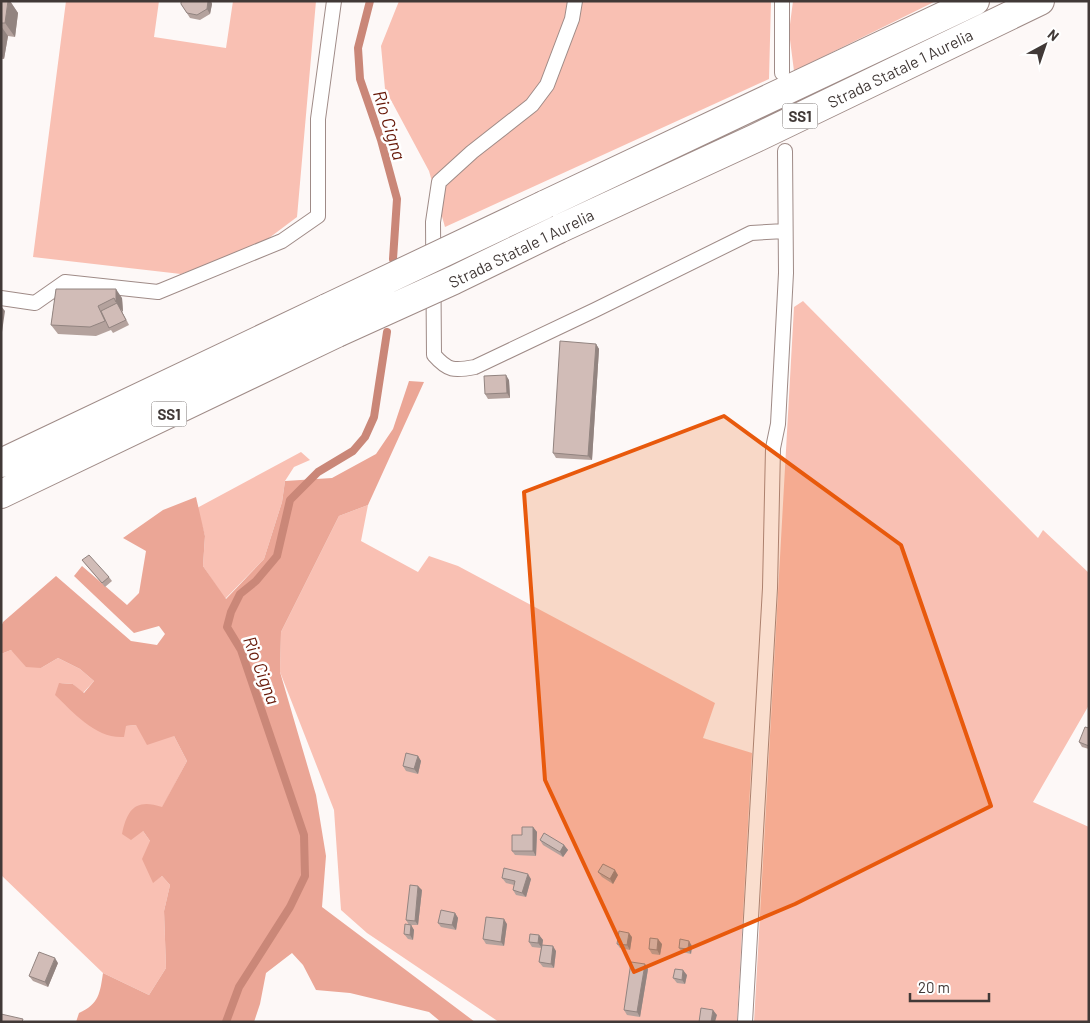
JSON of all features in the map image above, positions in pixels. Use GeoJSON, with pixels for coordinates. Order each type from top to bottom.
{"type":"FeatureCollection","features":[{"type":"Feature","properties":{"kind":"highway","name":"Strada Statale 1 Aurelia"},"geometry":{"type":"LineString","coordinates":[[1,463],[975,1]]}},
{"type":"Feature","properties":{"kind":"highway","name":"Strada Statale 1 Aurelia"},"geometry":{"type":"LineString","coordinates":[[1,494],[337,333],[756,138],[1040,1]]}},
{"type":"Feature","properties":{"kind":"lane"},"geometry":{"type":"LineString","coordinates":[[1,298],[34,303],[65,282],[158,292],[282,241],[318,216],[318,119],[334,1]]}},
{"type":"Feature","properties":{"kind":"lane"},"geometry":{"type":"LineString","coordinates":[[575,1],[572,19],[547,85],[532,105],[472,152],[439,182],[433,222],[434,355],[444,366],[458,370],[475,367],[596,310],[751,233],[785,231]]}},
{"type":"Feature","properties":{"kind":"lane"},"geometry":{"type":"LineString","coordinates":[[782,1],[782,73]]}},
{"type":"Feature","properties":{"kind":"lane"},"geometry":{"type":"LineString","coordinates":[[745,1022],[770,588],[773,448],[778,424],[786,273],[785,151]]}},
{"type":"Feature","properties":{"kind":"highlighted area"},"geometry":{"type":"Polygon","coordinates":[[[724,416],[901,545],[991,806],[795,904],[634,972],[545,780],[524,492],[724,416]]]}},
{"type":"Feature","properties":{"kind":"shaded area"},"geometry":{"type":"Polygon","coordinates":[[[66,1],[159,1],[154,37],[226,48],[233,1],[316,1],[297,217],[261,244],[181,274],[33,257],[66,1]]]}},
{"type":"Feature","properties":{"kind":"shaded area"},"geometry":{"type":"Polygon","coordinates":[[[399,1],[771,1],[769,79],[445,227],[429,171],[385,89],[381,46],[399,1]]]}},
{"type":"Feature","properties":{"kind":"shaded area"},"geometry":{"type":"Polygon","coordinates":[[[793,1],[936,1],[794,71],[789,32],[793,1]]]}},
{"type":"Feature","properties":{"kind":"shaded area"},"geometry":{"type":"Polygon","coordinates":[[[803,301],[1038,538],[1043,530],[1089,573],[1089,705],[1033,802],[1089,827],[1089,1022],[754,1022],[794,307],[803,301]]]}},
{"type":"Feature","properties":{"kind":"shaded area"},"geometry":{"type":"Polygon","coordinates":[[[409,381],[424,382],[368,505],[339,516],[281,632],[280,672],[316,795],[326,856],[322,907],[475,1022],[441,1022],[429,1012],[350,993],[316,990],[303,965],[292,953],[266,973],[260,1004],[254,1022],[76,1022],[79,1013],[95,1002],[101,986],[103,973],[149,995],[166,968],[164,911],[170,885],[162,876],[153,883],[142,859],[150,841],[143,831],[131,840],[122,834],[127,818],[134,808],[145,804],[162,807],[187,761],[174,736],[147,745],[136,725],[126,726],[124,737],[114,737],[86,724],[55,695],[59,683],[73,684],[84,693],[94,681],[80,669],[58,658],[41,668],[26,667],[11,650],[1,654],[1,627],[3,622],[56,576],[131,641],[157,645],[165,634],[159,626],[134,633],[74,576],[82,566],[127,605],[139,593],[146,551],[123,538],[163,510],[196,497],[205,536],[203,566],[226,599],[264,559],[282,502],[285,481],[332,478],[376,454],[393,429],[409,381]]]}},
{"type":"Feature","properties":{"kind":"shaded area"},"geometry":{"type":"Polygon","coordinates":[[[301,452],[310,460],[294,467],[285,481],[282,502],[264,559],[225,599],[203,566],[205,536],[197,508],[301,452]]]}},
{"type":"Feature","properties":{"kind":"shaded area"},"geometry":{"type":"Polygon","coordinates":[[[368,505],[361,541],[418,572],[429,556],[458,566],[715,703],[703,738],[752,753],[737,1022],[499,1022],[367,933],[341,910],[334,810],[280,672],[281,632],[339,516],[368,505]]]}},
{"type":"Feature","properties":{"kind":"shaded area"},"geometry":{"type":"Polygon","coordinates":[[[11,650],[41,668],[58,658],[80,669],[94,681],[83,693],[73,684],[60,683],[126,726],[136,725],[174,736],[187,761],[162,808],[143,831],[150,841],[153,882],[162,876],[170,885],[164,911],[166,968],[149,995],[103,973],[1,875],[1,654],[11,650]]]}},
{"type":"Feature","properties":{"kind":"building"},"geometry":{"type":"Polygon","coordinates":[[[1,1],[8,1],[5,23],[1,23],[1,1]]]}},
{"type":"Feature","properties":{"kind":"building"},"geometry":{"type":"Polygon","coordinates":[[[181,1],[208,1],[207,9],[197,15],[187,13],[181,1]]]}},
{"type":"Feature","properties":{"kind":"building"},"geometry":{"type":"Polygon","coordinates":[[[56,289],[116,289],[116,302],[114,298],[98,306],[105,321],[90,327],[51,325],[56,289]]]}},
{"type":"Feature","properties":{"kind":"building"},"geometry":{"type":"Polygon","coordinates":[[[117,303],[126,320],[109,328],[101,311],[117,303]]]}},
{"type":"Feature","properties":{"kind":"building"},"geometry":{"type":"Polygon","coordinates":[[[560,341],[596,344],[588,456],[553,453],[560,341]]]}},
{"type":"Feature","properties":{"kind":"building"},"geometry":{"type":"Polygon","coordinates":[[[506,375],[507,393],[485,394],[484,376],[506,375]]]}},
{"type":"Feature","properties":{"kind":"building"},"geometry":{"type":"Polygon","coordinates":[[[89,555],[109,577],[102,583],[82,560],[89,555]]]}},
{"type":"Feature","properties":{"kind":"building"},"geometry":{"type":"Polygon","coordinates":[[[1085,727],[1089,728],[1089,746],[1079,742],[1085,727]]]}},
{"type":"Feature","properties":{"kind":"building"},"geometry":{"type":"Polygon","coordinates":[[[406,753],[418,756],[414,769],[403,766],[406,753]]]}},
{"type":"Feature","properties":{"kind":"building"},"geometry":{"type":"Polygon","coordinates":[[[522,827],[533,827],[533,851],[512,851],[512,835],[522,835],[522,827]]]}},
{"type":"Feature","properties":{"kind":"building"},"geometry":{"type":"Polygon","coordinates":[[[544,833],[564,845],[560,852],[540,840],[544,833]]]}},
{"type":"Feature","properties":{"kind":"building"},"geometry":{"type":"Polygon","coordinates":[[[603,864],[615,870],[610,879],[598,872],[603,864]]]}},
{"type":"Feature","properties":{"kind":"building"},"geometry":{"type":"Polygon","coordinates":[[[504,868],[528,874],[522,893],[513,890],[515,881],[502,878],[504,868]]]}},
{"type":"Feature","properties":{"kind":"building"},"geometry":{"type":"Polygon","coordinates":[[[410,885],[418,886],[415,921],[406,920],[410,885]]]}},
{"type":"Feature","properties":{"kind":"building"},"geometry":{"type":"Polygon","coordinates":[[[441,910],[455,913],[452,925],[438,923],[441,910]]]}},
{"type":"Feature","properties":{"kind":"building"},"geometry":{"type":"Polygon","coordinates":[[[486,917],[504,919],[501,942],[483,939],[486,917]]]}},
{"type":"Feature","properties":{"kind":"building"},"geometry":{"type":"Polygon","coordinates":[[[405,924],[411,925],[410,935],[404,934],[405,924]]]}},
{"type":"Feature","properties":{"kind":"building"},"geometry":{"type":"Polygon","coordinates":[[[619,931],[629,933],[627,945],[617,944],[619,931]]]}},
{"type":"Feature","properties":{"kind":"building"},"geometry":{"type":"Polygon","coordinates":[[[530,934],[539,935],[538,943],[529,942],[530,934]]]}},
{"type":"Feature","properties":{"kind":"building"},"geometry":{"type":"Polygon","coordinates":[[[650,938],[658,939],[657,950],[649,949],[650,938]]]}},
{"type":"Feature","properties":{"kind":"building"},"geometry":{"type":"Polygon","coordinates":[[[680,939],[689,941],[688,949],[679,948],[680,939]]]}},
{"type":"Feature","properties":{"kind":"building"},"geometry":{"type":"Polygon","coordinates":[[[542,945],[553,946],[551,964],[539,962],[542,945]]]}},
{"type":"Feature","properties":{"kind":"building"},"geometry":{"type":"Polygon","coordinates":[[[39,952],[55,958],[45,982],[29,976],[39,952]]]}},
{"type":"Feature","properties":{"kind":"building"},"geometry":{"type":"Polygon","coordinates":[[[631,962],[645,964],[637,1012],[624,1010],[631,962]]]}},
{"type":"Feature","properties":{"kind":"building"},"geometry":{"type":"Polygon","coordinates":[[[675,969],[683,970],[682,980],[673,978],[675,969]]]}},
{"type":"Feature","properties":{"kind":"building"},"geometry":{"type":"Polygon","coordinates":[[[701,1008],[713,1010],[711,1022],[699,1022],[701,1008]]]}},
{"type":"Feature","properties":{"kind":"building"},"geometry":{"type":"Polygon","coordinates":[[[1,1014],[23,1019],[22,1022],[1,1022],[1,1014]]]}},
{"type":"Feature","properties":{"kind":"waterway","name":"Rio Cigna"},"geometry":{"type":"LineString","coordinates":[[370,1],[358,48],[360,79],[381,140],[397,199],[393,259]]}},
{"type":"Feature","properties":{"kind":"waterway","name":"Rio Cigna"},"geometry":{"type":"LineString","coordinates":[[226,1022],[239,987],[290,907],[305,876],[304,835],[241,650],[227,627],[231,612],[240,594],[256,581],[277,556],[290,500],[318,472],[353,451],[365,437],[374,417],[387,332]]}}]}
